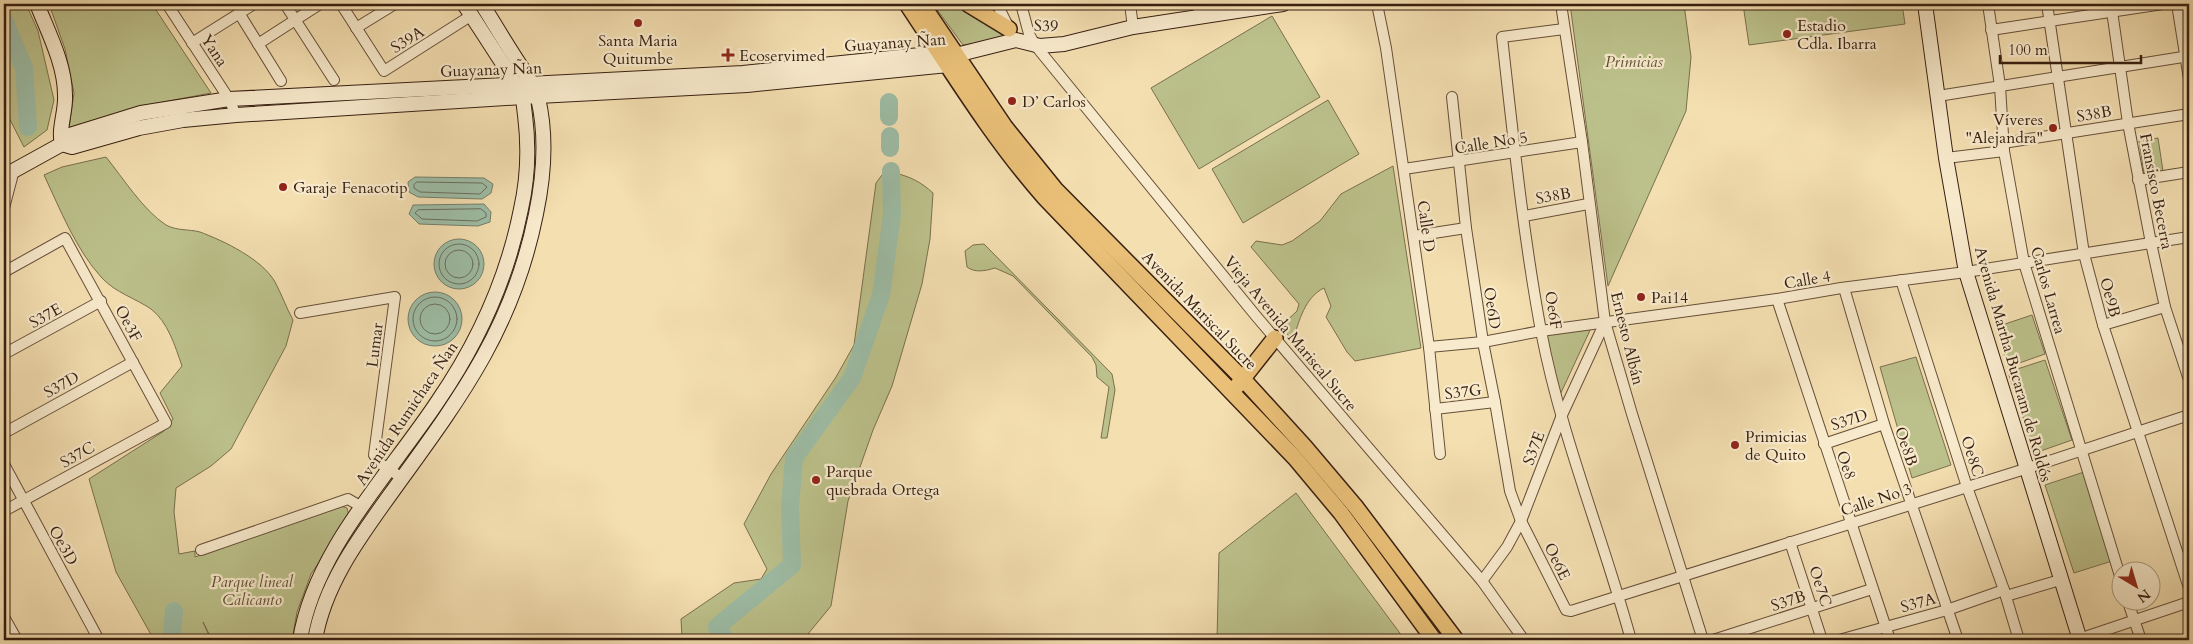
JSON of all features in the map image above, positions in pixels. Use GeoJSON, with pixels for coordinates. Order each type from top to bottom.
{"type":"FeatureCollection","features":[{"type":"Feature","properties":{"kind":"main road"},"geometry":{"type":"LineString","coordinates":[[37,4],[63,78],[65,107],[60,135],[62,144]]}},
{"type":"Feature","properties":{"kind":"main road","name":"Avenida Mariscal Sucre"},"geometry":{"type":"LineString","coordinates":[[907,4],[948,58],[1055,189],[1243,378],[1305,447],[1355,506],[1456,640]]}},
{"type":"Feature","properties":{"kind":"main road","name":"Avenida Mariscal Sucre"},"geometry":{"type":"LineString","coordinates":[[922,4],[948,58],[994,136],[1035,187],[1295,458],[1341,514],[1434,640]]}},
{"type":"Feature","properties":{"kind":"main road"},"geometry":{"type":"LineString","coordinates":[[968,4],[1013,34]]}},
{"type":"Feature","properties":{"kind":"main road","name":"S39"},"geometry":{"type":"LineString","coordinates":[[948,58],[1013,34],[1035,45],[1064,44],[1199,11],[1283,4]]}},
{"type":"Feature","properties":{"kind":"main road","name":"Avenida Martha Bucaram de Roldós"},"geometry":{"type":"LineString","coordinates":[[1924,4],[1946,158],[1966,272],[2078,640]]}},
{"type":"Feature","properties":{"kind":"main road","name":"Avenida Rumichaca Ñan"},"geometry":{"type":"LineString","coordinates":[[315,640],[320,614],[335,579],[402,478],[473,377],[495,337],[520,278],[533,229],[543,166],[543,131],[535,90],[487,5]]}},
{"type":"Feature","properties":{"kind":"main road","name":"Avenida Rumichaca Ñan"},"geometry":{"type":"LineString","coordinates":[[300,640],[306,610],[318,578],[362,508],[460,369],[481,330],[505,273],[520,216],[528,165],[527,132],[519,91],[468,10]]}},
{"type":"Feature","properties":{"kind":"main road","name":"Guayanay Ñan"},"geometry":{"type":"LineString","coordinates":[[9,173],[62,144],[70,135],[141,113],[229,99],[350,100],[519,91],[948,58]]}},
{"type":"Feature","properties":{"kind":"main road","name":"Guayanay Ñan"},"geometry":{"type":"LineString","coordinates":[[62,144],[72,147],[139,128],[183,120],[350,100]]}},
{"type":"Feature","properties":{"kind":"main road"},"geometry":{"type":"LineString","coordinates":[[1151,308],[1163,297]]}},
{"type":"Feature","properties":{"kind":"main road"},"geometry":{"type":"LineString","coordinates":[[1233,392],[1275,338]]}},
{"type":"Feature","properties":{"kind":"street","name":"Yana"},"geometry":{"type":"LineString","coordinates":[[167,4],[229,99],[236,115]]}},
{"type":"Feature","properties":{"kind":"street"},"geometry":{"type":"LineString","coordinates":[[192,43],[254,4]]}},
{"type":"Feature","properties":{"kind":"street"},"geometry":{"type":"LineString","coordinates":[[285,4],[334,80]]}},
{"type":"Feature","properties":{"kind":"street"},"geometry":{"type":"LineString","coordinates":[[258,44],[320,4]]}},
{"type":"Feature","properties":{"kind":"street"},"geometry":{"type":"LineString","coordinates":[[341,4],[356,28],[395,4]]}},
{"type":"Feature","properties":{"kind":"street"},"geometry":{"type":"LineString","coordinates":[[997,4],[1013,34]]}},
{"type":"Feature","properties":{"kind":"street","name":"Vieja Avenida Mariscal Sucre"},"geometry":{"type":"LineString","coordinates":[[1021,4],[1029,34],[1035,45],[1275,338],[1482,580],[1524,640]]}},
{"type":"Feature","properties":{"kind":"street"},"geometry":{"type":"LineString","coordinates":[[1130,4],[1134,27]]}},
{"type":"Feature","properties":{"kind":"street","name":"Calle D"},"geometry":{"type":"LineString","coordinates":[[1377,4],[1414,236],[1429,347],[1440,454]]}},
{"type":"Feature","properties":{"kind":"street","name":"Ernesto Albán"},"geometry":{"type":"LineString","coordinates":[[1561,4],[1582,142],[1588,204],[1605,322],[1703,640]]}},
{"type":"Feature","properties":{"kind":"street","name":"Carlos Larrea"},"geometry":{"type":"LineString","coordinates":[[1988,4],[2000,86],[2004,147],[2024,263],[2116,562]]}},
{"type":"Feature","properties":{"kind":"street","name":"Oe9B"},"geometry":{"type":"LineString","coordinates":[[2047,4],[2084,254],[2103,325],[2189,588]]}},
{"type":"Feature","properties":{"kind":"street"},"geometry":{"type":"LineString","coordinates":[[1991,30],[2049,21],[2112,8],[2163,4]]}},
{"type":"Feature","properties":{"kind":"street"},"geometry":{"type":"LineString","coordinates":[[2177,4],[2187,56],[2189,80]]}},
{"type":"Feature","properties":{"kind":"street","name":"Fransisco Becerra"},"geometry":{"type":"LineString","coordinates":[[2112,8],[2138,180],[2165,307],[2189,380]]}},
{"type":"Feature","properties":{"kind":"street","name":"S39A"},"geometry":{"type":"LineString","coordinates":[[356,28],[384,71],[468,10]]}},
{"type":"Feature","properties":{"kind":"street"},"geometry":{"type":"LineString","coordinates":[[239,13],[281,81]]}},
{"type":"Feature","properties":{"kind":"street","name":"Oe6F"},"geometry":{"type":"LineString","coordinates":[[1564,30],[1502,38],[1515,153],[1541,332],[1562,416],[1619,595],[1631,640]]}},
{"type":"Feature","properties":{"kind":"street"},"geometry":{"type":"LineString","coordinates":[[1938,96],[2187,56]]}},
{"type":"Feature","properties":{"kind":"street","name":"Oe6D"},"geometry":{"type":"LineString","coordinates":[[1452,97],[1466,228],[1483,342],[1496,402],[1510,491],[1521,521]]}},
{"type":"Feature","properties":{"kind":"street","name":"S38B"},"geometry":{"type":"LineString","coordinates":[[1946,158],[2067,133],[2189,114]]}},
{"type":"Feature","properties":{"kind":"street","name":"Calle No 5"},"geometry":{"type":"LineString","coordinates":[[1404,170],[1582,142]]}},
{"type":"Feature","properties":{"kind":"street"},"geometry":{"type":"LineString","coordinates":[[2138,180],[2189,172]]}},
{"type":"Feature","properties":{"kind":"street"},"geometry":{"type":"LineString","coordinates":[[4,208],[9,173]]}},
{"type":"Feature","properties":{"kind":"street","name":"S38B"},"geometry":{"type":"LineString","coordinates":[[1524,216],[1588,204]]}},
{"type":"Feature","properties":{"kind":"street"},"geometry":{"type":"LineString","coordinates":[[1414,236],[1466,228]]}},
{"type":"Feature","properties":{"kind":"street","name":"Calle 4"},"geometry":{"type":"LineString","coordinates":[[1429,347],[1483,342],[1605,322],[1966,272],[2189,237]]}},
{"type":"Feature","properties":{"kind":"street","name":"Oe3F"},"geometry":{"type":"LineString","coordinates":[[4,272],[65,238],[166,423]]}},
{"type":"Feature","properties":{"kind":"street","name":"Oe8C"},"geometry":{"type":"LineString","coordinates":[[1901,280],[1967,487],[2005,593],[2019,640]]}},
{"type":"Feature","properties":{"kind":"street","name":"Oe8B"},"geometry":{"type":"LineString","coordinates":[[1844,288],[1884,424],[1958,640]]}},
{"type":"Feature","properties":{"kind":"street","name":"Lumar"},"geometry":{"type":"LineString","coordinates":[[300,314],[395,294],[388,361],[374,455],[377,461],[402,478]]}},
{"type":"Feature","properties":{"kind":"street","name":"Oe8"},"geometry":{"type":"LineString","coordinates":[[1777,299],[1890,640]]}},
{"type":"Feature","properties":{"kind":"street","name":"S37E"},"geometry":{"type":"LineString","coordinates":[[4,354],[101,301]]}},
{"type":"Feature","properties":{"kind":"street"},"geometry":{"type":"LineString","coordinates":[[2103,325],[2165,307]]}},
{"type":"Feature","properties":{"kind":"street","name":"S37E"},"geometry":{"type":"LineString","coordinates":[[1482,580],[1507,547],[1521,521],[1562,416],[1605,322]]}},
{"type":"Feature","properties":{"kind":"street","name":"S37D"},"geometry":{"type":"LineString","coordinates":[[4,433],[133,362]]}},
{"type":"Feature","properties":{"kind":"street","name":"S37G"},"geometry":{"type":"LineString","coordinates":[[1435,410],[1496,402]]}},
{"type":"Feature","properties":{"kind":"street","name":"Calle No 3"},"geometry":{"type":"LineString","coordinates":[[1571,610],[2025,469],[2189,415]]}},
{"type":"Feature","properties":{"kind":"street","name":"S37C"},"geometry":{"type":"LineString","coordinates":[[4,511],[166,423]]}},
{"type":"Feature","properties":{"kind":"street","name":"S37D"},"geometry":{"type":"LineString","coordinates":[[1824,444],[1884,424]]}},
{"type":"Feature","properties":{"kind":"street","name":"Oe3D"},"geometry":{"type":"LineString","coordinates":[[4,464],[99,640]]}},
{"type":"Feature","properties":{"kind":"street"},"geometry":{"type":"LineString","coordinates":[[201,550],[348,499],[362,508]]}},
{"type":"Feature","properties":{"kind":"street","name":"Oe6E"},"geometry":{"type":"LineString","coordinates":[[1521,521],[1563,607],[1571,610]]}},
{"type":"Feature","properties":{"kind":"street","name":"Oe7C"},"geometry":{"type":"LineString","coordinates":[[1790,542],[1822,640]]}},
{"type":"Feature","properties":{"kind":"street","name":"S37A"},"geometry":{"type":"LineString","coordinates":[[1839,640],[2005,593],[2060,580]]}},
{"type":"Feature","properties":{"kind":"street","name":"S37B"},"geometry":{"type":"LineString","coordinates":[[1713,640],[1872,589]]}},
{"type":"Feature","properties":{"kind":"street"},"geometry":{"type":"LineString","coordinates":[[2078,640],[2189,602]]}},
{"type":"Feature","properties":{"kind":"street"},"geometry":{"type":"LineString","coordinates":[[2131,612],[2141,640]]}},
{"type":"Feature","properties":{"kind":"street"},"geometry":{"type":"LineString","coordinates":[[4,617],[16,640]]}},
{"type":"Feature","properties":{"kind":"green space"},"geometry":{"type":"Polygon","coordinates":[[[4,4],[26,4],[38,31],[54,100],[47,130],[24,147],[4,108],[4,4]]]}},
{"type":"Feature","properties":{"kind":"green space"},"geometry":{"type":"Polygon","coordinates":[[[49,4],[152,4],[211,93],[142,106],[69,128],[74,93],[65,49],[49,4]]]}},
{"type":"Feature","properties":{"kind":"green space"},"geometry":{"type":"Polygon","coordinates":[[[933,4],[961,4],[1011,38],[963,45],[933,4]]]}},
{"type":"Feature","properties":{"kind":"green space","name":"Primicias"},"geometry":{"type":"Polygon","coordinates":[[[1570,4],[1684,4],[1691,57],[1686,111],[1608,286],[1570,4]]]}},
{"type":"Feature","properties":{"kind":"green space","name":"Estadio Cdla. Ibarra"},"geometry":{"type":"Polygon","coordinates":[[[1743,4],[1902,4],[1905,24],[1749,45],[1743,4]]]}},
{"type":"Feature","properties":{"kind":"green space"},"geometry":{"type":"Polygon","coordinates":[[[1272,16],[1320,97],[1199,169],[1151,88],[1272,16]]]}},
{"type":"Feature","properties":{"kind":"green space"},"geometry":{"type":"Polygon","coordinates":[[[1328,100],[1359,154],[1243,223],[1212,169],[1328,100]]]}},
{"type":"Feature","properties":{"kind":"green space"},"geometry":{"type":"Polygon","coordinates":[[[2158,138],[2163,171],[2144,174],[2139,141],[2158,138]]]}},
{"type":"Feature","properties":{"kind":"green space","name":"Parque lineal Calicanto"},"geometry":{"type":"Polygon","coordinates":[[[106,157],[141,202],[166,225],[200,232],[252,258],[275,282],[293,320],[286,346],[231,449],[211,466],[176,488],[174,512],[179,554],[195,551],[195,557],[341,506],[347,508],[349,516],[344,526],[311,574],[297,612],[292,640],[212,640],[203,622],[211,640],[154,640],[116,572],[89,479],[164,431],[173,419],[160,393],[182,366],[170,335],[157,314],[145,305],[113,288],[102,278],[84,255],[69,229],[44,175],[62,167],[106,157]]]}},
{"type":"Feature","properties":{"kind":"green space"},"geometry":{"type":"Polygon","coordinates":[[[1393,166],[1421,348],[1355,361],[1347,352],[1326,317],[1331,306],[1324,288],[1317,292],[1307,303],[1293,340],[1280,327],[1297,311],[1299,304],[1251,247],[1256,241],[1282,245],[1292,241],[1320,221],[1341,194],[1393,166]]]}},
{"type":"Feature","properties":{"kind":"green space"},"geometry":{"type":"Polygon","coordinates":[[[895,173],[915,180],[933,193],[930,239],[922,284],[892,386],[873,430],[848,501],[831,606],[803,640],[684,640],[682,637],[681,619],[734,583],[761,579],[767,569],[744,524],[771,474],[836,377],[854,345],[876,183],[882,175],[895,173]]]}},
{"type":"Feature","properties":{"kind":"green space"},"geometry":{"type":"Polygon","coordinates":[[[984,244],[1112,374],[1115,390],[1107,438],[1101,438],[1109,387],[1097,377],[1096,365],[1092,357],[1013,276],[995,268],[980,271],[967,267],[965,251],[973,245],[984,244]]]}},
{"type":"Feature","properties":{"kind":"green space"},"geometry":{"type":"Polygon","coordinates":[[[2032,315],[2045,354],[2008,367],[1996,327],[2032,315]]]}},
{"type":"Feature","properties":{"kind":"green space"},"geometry":{"type":"Polygon","coordinates":[[[1592,326],[1559,397],[1546,335],[1592,326]]]}},
{"type":"Feature","properties":{"kind":"green space"},"geometry":{"type":"Polygon","coordinates":[[[1916,357],[1951,465],[1912,478],[1880,367],[1916,357]]]}},
{"type":"Feature","properties":{"kind":"green space"},"geometry":{"type":"Polygon","coordinates":[[[2045,360],[2072,440],[2035,453],[2008,372],[2045,360]]]}},
{"type":"Feature","properties":{"kind":"green space"},"geometry":{"type":"Polygon","coordinates":[[[2084,472],[2112,561],[2074,573],[2045,485],[2084,472]]]}},
{"type":"Feature","properties":{"kind":"green space"},"geometry":{"type":"Polygon","coordinates":[[[1296,493],[1405,640],[1217,640],[1219,553],[1296,493]]]}},
{"type":"Feature","properties":{"kind":"water"},"geometry":{"type":"Polygon","coordinates":[[[415,177],[484,178],[493,184],[491,193],[482,199],[418,197],[409,192],[408,182],[415,177]]]}},
{"type":"Feature","properties":{"kind":"water"},"geometry":{"type":"Polygon","coordinates":[[[484,204],[491,212],[490,222],[478,226],[419,224],[409,214],[413,205],[484,204]]]}},
{"type":"Feature","properties":{"kind":"water"},"geometry":{"type":"Polygon","coordinates":[[[454,239],[464,239],[477,246],[484,259],[484,269],[477,282],[464,289],[454,289],[445,285],[438,278],[434,269],[434,259],[438,250],[445,243],[454,239]]]}},
{"type":"Feature","properties":{"kind":"water"},"geometry":{"type":"Polygon","coordinates":[[[435,292],[445,294],[454,300],[460,309],[462,319],[460,329],[454,338],[445,344],[435,346],[425,344],[416,338],[410,329],[408,319],[410,309],[416,300],[425,294],[435,292]]]}},
{"type":"Feature","properties":{"kind":"waterway"},"geometry":{"type":"LineString","coordinates":[[4,20],[24,68],[28,127]]}},
{"type":"Feature","properties":{"kind":"waterway"},"geometry":{"type":"LineString","coordinates":[[889,102],[889,117]]}},
{"type":"Feature","properties":{"kind":"waterway"},"geometry":{"type":"LineString","coordinates":[[890,136],[890,148]]}},
{"type":"Feature","properties":{"kind":"waterway"},"geometry":{"type":"LineString","coordinates":[[726,640],[717,627],[792,565],[790,507],[794,458],[852,378],[881,295],[892,215],[891,171]]}},
{"type":"Feature","properties":{"kind":"waterway"},"geometry":{"type":"LineString","coordinates":[[173,640],[174,611]]}},
{"type":"Feature","properties":{"kind":"place","name":"Santa Maria Quitumbe"},"geometry":{"type":"Point","coordinates":[638,23]}},
{"type":"Feature","properties":{"kind":"place","name":"Estadio Cdla. Ibarra"},"geometry":{"type":"Point","coordinates":[1787,34]}},
{"type":"Feature","properties":{"kind":"place","name":"Ecoservimed"},"geometry":{"type":"Point","coordinates":[728,55]}},
{"type":"Feature","properties":{"kind":"place","name":"D’ Carlos"},"geometry":{"type":"Point","coordinates":[1012,101]}},
{"type":"Feature","properties":{"kind":"place","name":"Víveres \"Alejandra\""},"geometry":{"type":"Point","coordinates":[2053,128]}},
{"type":"Feature","properties":{"kind":"place","name":"Garaje Fenacotip"},"geometry":{"type":"Point","coordinates":[283,187]}},
{"type":"Feature","properties":{"kind":"place","name":"Pai14"},"geometry":{"type":"Point","coordinates":[1641,297]}},
{"type":"Feature","properties":{"kind":"place","name":"Primicias de Quito"},"geometry":{"type":"Point","coordinates":[1735,445]}},
{"type":"Feature","properties":{"kind":"place","name":"Parque quebrada Ortega"},"geometry":{"type":"Point","coordinates":[816,480]}}]}
